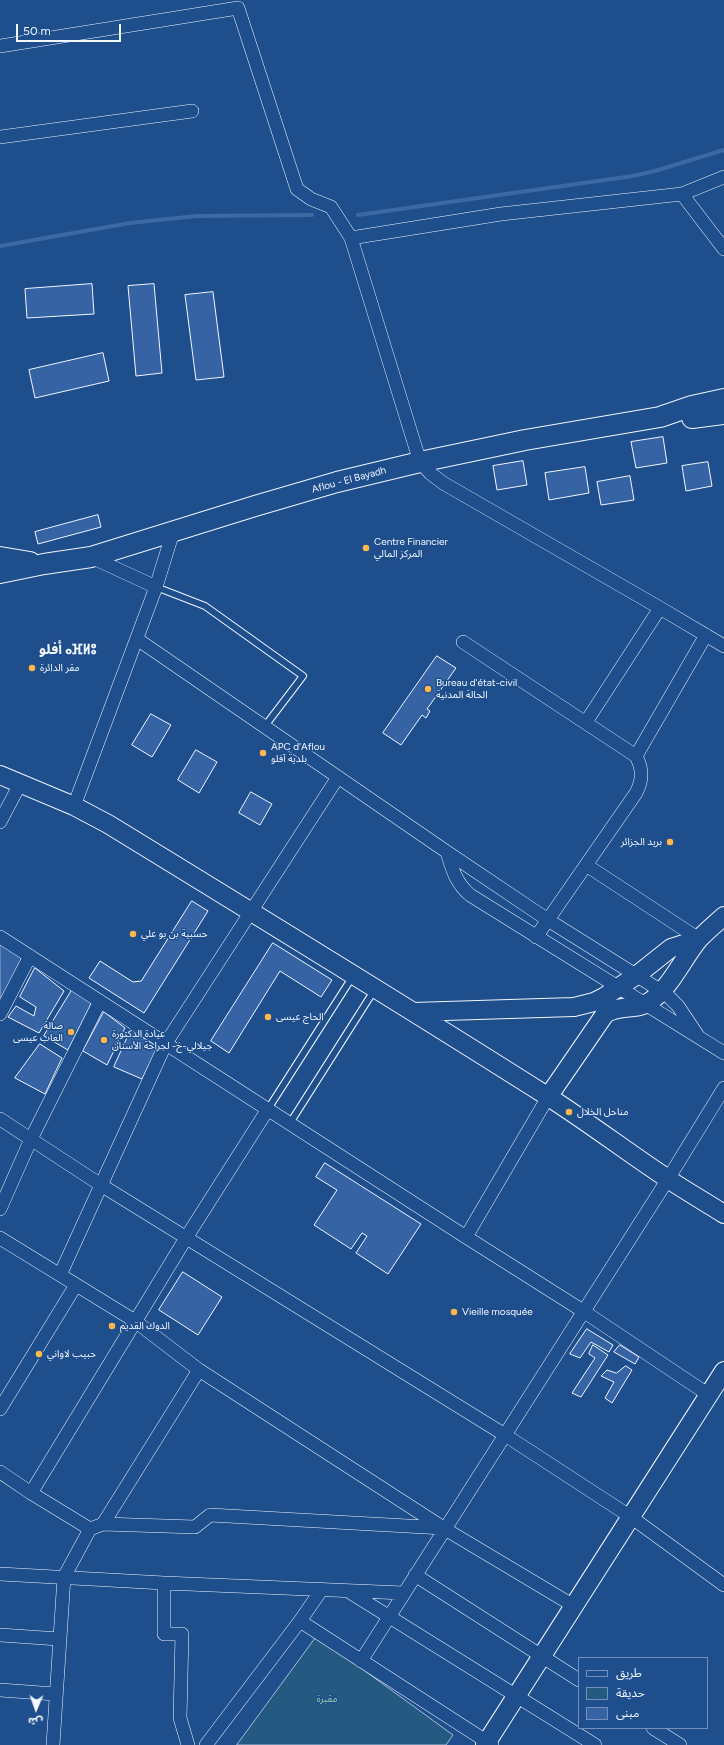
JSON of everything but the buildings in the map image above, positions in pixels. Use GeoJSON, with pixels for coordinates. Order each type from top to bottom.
{"type":"FeatureCollection","features":[{"type":"Feature","properties":{"kind":"main road","name":"Aflou - El Bayadh"},"geometry":{"type":"LineString","coordinates":[[0,573],[44,564],[91,557],[330,484],[420,462],[518,441],[660,417],[692,406],[724,399]]}},
{"type":"Feature","properties":{"kind":"main road","name":"Aflou - El Bayadh"},"geometry":{"type":"LineString","coordinates":[[660,417],[687,418],[724,414]]}},
{"type":"Feature","properties":{"kind":"main road","name":"Aflou - El Bayadh"},"geometry":{"type":"LineString","coordinates":[[0,557],[44,564]]}},
{"type":"Feature","properties":{"kind":"street"},"geometry":{"type":"LineString","coordinates":[[0,46],[238,8],[297,189],[311,199],[331,207],[351,238],[420,462],[430,473],[443,483],[724,646]]}},
{"type":"Feature","properties":{"kind":"street"},"geometry":{"type":"LineString","coordinates":[[0,137],[192,111]]}},
{"type":"Feature","properties":{"kind":"street"},"geometry":{"type":"LineString","coordinates":[[351,238],[501,214],[682,194],[724,177]]}},
{"type":"Feature","properties":{"kind":"street"},"geometry":{"type":"LineString","coordinates":[[682,194],[724,249]]}},
{"type":"Feature","properties":{"kind":"street"},"geometry":{"type":"LineString","coordinates":[[74,806],[156,587],[173,532]]}},
{"type":"Feature","properties":{"kind":"street"},"geometry":{"type":"LineString","coordinates":[[91,557],[156,587]]}},
{"type":"Feature","properties":{"kind":"street"},"geometry":{"type":"LineString","coordinates":[[586,722],[660,608]]}},
{"type":"Feature","properties":{"kind":"street"},"geometry":{"type":"LineString","coordinates":[[636,756],[706,635]]}},
{"type":"Feature","properties":{"kind":"street"},"geometry":{"type":"LineString","coordinates":[[137,639],[548,920],[661,991],[674,1002],[698,1036]]}},
{"type":"Feature","properties":{"kind":"street"},"geometry":{"type":"LineString","coordinates":[[463,642],[636,756],[642,771],[640,786],[536,937]]}},
{"type":"Feature","properties":{"kind":"street"},"geometry":{"type":"LineString","coordinates":[[0,775],[74,806],[108,824],[548,1097],[668,1179],[724,1214]]}},
{"type":"Feature","properties":{"kind":"street"},"geometry":{"type":"LineString","coordinates":[[60,1275],[166,1043],[252,913],[338,777]]}},
{"type":"Feature","properties":{"kind":"street"},"geometry":{"type":"LineString","coordinates":[[0,822],[20,784]]}},
{"type":"Feature","properties":{"kind":"street"},"geometry":{"type":"LineString","coordinates":[[447,852],[454,875],[465,891],[536,937],[724,1053]]}},
{"type":"Feature","properties":{"kind":"street"},"geometry":{"type":"LineString","coordinates":[[586,865],[699,939]]}},
{"type":"Feature","properties":{"kind":"street"},"geometry":{"type":"LineString","coordinates":[[466,1237],[548,1097],[605,1014],[618,1008],[646,1004],[661,991],[699,939],[724,916]]}},
{"type":"Feature","properties":{"kind":"street"},"geometry":{"type":"LineString","coordinates":[[0,937],[583,1311],[709,1395]]}},
{"type":"Feature","properties":{"kind":"street"},"geometry":{"type":"LineString","coordinates":[[413,1012],[574,1007],[594,1002],[637,975],[671,948],[699,939]]}},
{"type":"Feature","properties":{"kind":"street"},"geometry":{"type":"LineString","coordinates":[[0,1014],[30,956]]}},
{"type":"Feature","properties":{"kind":"street"},"geometry":{"type":"LineString","coordinates":[[0,1210],[31,1139],[100,1001]]}},
{"type":"Feature","properties":{"kind":"street"},"geometry":{"type":"LineString","coordinates":[[455,1040],[458,1023],[465,1010]]}},
{"type":"Feature","properties":{"kind":"street"},"geometry":{"type":"LineString","coordinates":[[361,1660],[668,1179],[724,1088]]}},
{"type":"Feature","properties":{"kind":"street"},"geometry":{"type":"LineString","coordinates":[[30,1493],[135,1320],[268,1109]]}},
{"type":"Feature","properties":{"kind":"street"},"geometry":{"type":"LineString","coordinates":[[0,1119],[101,1185],[504,1435],[630,1518],[724,1585]]}},
{"type":"Feature","properties":{"kind":"street"},"geometry":{"type":"LineString","coordinates":[[0,1238],[135,1320],[199,1370],[445,1528],[574,1606]]}},
{"type":"Feature","properties":{"kind":"street"},"geometry":{"type":"LineString","coordinates":[[0,1409],[76,1285]]}},
{"type":"Feature","properties":{"kind":"street"},"geometry":{"type":"LineString","coordinates":[[102,1524],[199,1370]]}},
{"type":"Feature","properties":{"kind":"street"},"geometry":{"type":"LineString","coordinates":[[300,1621],[488,1744],[542,1656],[724,1372]]}},
{"type":"Feature","properties":{"kind":"street"},"geometry":{"type":"LineString","coordinates":[[0,1472],[30,1493],[90,1529]]}},
{"type":"Feature","properties":{"kind":"street"},"geometry":{"type":"LineString","coordinates":[[53,1745],[64,1577],[90,1529],[102,1524],[195,1526],[210,1515],[445,1528]]}},
{"type":"Feature","properties":{"kind":"street"},"geometry":{"type":"LineString","coordinates":[[0,1574],[164,1583],[404,1593]]}},
{"type":"Feature","properties":{"kind":"street"},"geometry":{"type":"LineString","coordinates":[[416,1576],[578,1679]]}},
{"type":"Feature","properties":{"kind":"street"},"geometry":{"type":"LineString","coordinates":[[164,1583],[164,1634],[182,1634],[180,1718],[188,1745]]}},
{"type":"Feature","properties":{"kind":"street"},"geometry":{"type":"LineString","coordinates":[[206,1745],[322,1590]]}},
{"type":"Feature","properties":{"kind":"street"},"geometry":{"type":"LineString","coordinates":[[348,1591],[595,1745]]}},
{"type":"Feature","properties":{"kind":"street"},"geometry":{"type":"LineString","coordinates":[[0,1635],[59,1639]]}},
{"type":"Feature","properties":{"kind":"street"},"geometry":{"type":"LineString","coordinates":[[0,1690],[56,1694]]}},
{"type":"Feature","properties":{"kind":"street"},"geometry":{"type":"LineString","coordinates":[[654,1729],[677,1744]]}},
{"type":"Feature","properties":{"kind":"lane"},"geometry":{"type":"LineString","coordinates":[[156,587],[205,606],[303,676],[265,726]]}},
{"type":"Feature","properties":{"kind":"lane"},"geometry":{"type":"LineString","coordinates":[[268,1109],[353,976]]}},
{"type":"Feature","properties":{"kind":"lane"},"geometry":{"type":"LineString","coordinates":[[290,1123],[376,989]]}},
{"type":"Feature","properties":{"kind":"green space","name":"مقبرة"},"geometry":{"type":"Polygon","coordinates":[[[317,1636],[453,1735],[446,1745],[237,1745],[317,1636]]]}},
{"type":"Feature","properties":{"kind":"waterway"},"geometry":{"type":"LineString","coordinates":[[358,215],[633,176],[655,171],[724,150]]}},
{"type":"Feature","properties":{"kind":"waterway"},"geometry":{"type":"LineString","coordinates":[[0,246],[130,223],[197,216],[312,215]]}},
{"type":"Feature","properties":{"kind":"place","name":"Centre Financier المركز المالي"},"geometry":{"type":"Point","coordinates":[366,548]}},
{"type":"Feature","properties":{"kind":"place","name":"مقر الدائرة"},"geometry":{"type":"Point","coordinates":[32,668]}},
{"type":"Feature","properties":{"kind":"place","name":"Bureau d'état-civil الحالة المدنية"},"geometry":{"type":"Point","coordinates":[428,689]}},
{"type":"Feature","properties":{"kind":"place","name":"APC d'Aflou بلدية آفلو"},"geometry":{"type":"Point","coordinates":[263,753]}},
{"type":"Feature","properties":{"kind":"place","name":"بريد الجزائر"},"geometry":{"type":"Point","coordinates":[670,842]}},
{"type":"Feature","properties":{"kind":"place","name":"حسبية بن بو علي"},"geometry":{"type":"Point","coordinates":[133,934]}},
{"type":"Feature","properties":{"kind":"place","name":"الحاج عيسى"},"geometry":{"type":"Point","coordinates":[268,1017]}},
{"type":"Feature","properties":{"kind":"place","name":"صالة العاب عيسى"},"geometry":{"type":"Point","coordinates":[71,1032]}},
{"type":"Feature","properties":{"kind":"place","name":"عيادة الدكتورة جيلالي-خ- لجراحة الأسنان"},"geometry":{"type":"Point","coordinates":[104,1040]}},
{"type":"Feature","properties":{"kind":"place","name":"مناحل الخلال"},"geometry":{"type":"Point","coordinates":[569,1112]}},
{"type":"Feature","properties":{"kind":"place","name":"Vieille mosquée"},"geometry":{"type":"Point","coordinates":[454,1312]}},
{"type":"Feature","properties":{"kind":"place","name":"الدوك القديم"},"geometry":{"type":"Point","coordinates":[112,1326]}},
{"type":"Feature","properties":{"kind":"place","name":"حبيب لاواني"},"geometry":{"type":"Point","coordinates":[39,1354]}},
{"type":"Feature","properties":{"kind":"district","name":"أفلو ⴰⴼⵍⵓ"},"geometry":{"type":"Point","coordinates":[68,650]}}]}
